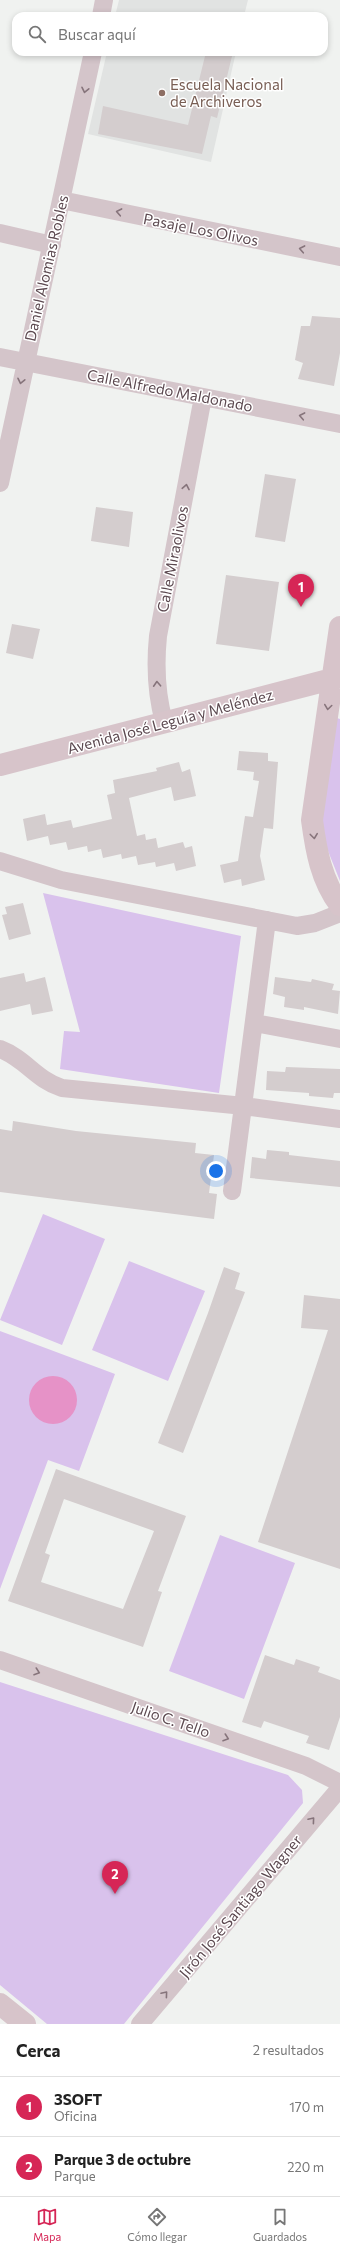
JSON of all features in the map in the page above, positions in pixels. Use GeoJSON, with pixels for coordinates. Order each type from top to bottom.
{"type":"FeatureCollection","features":[{"type":"Feature","properties":{"kind":"street"},"geometry":{"type":"LineString","coordinates":[[102,12],[104,0]]}},
{"type":"Feature","properties":{"kind":"street","name":"Daniel Alomias Robles"},"geometry":{"type":"LineString","coordinates":[[0,483],[92,56]]}},
{"type":"Feature","properties":{"kind":"street","name":"Pasaje Los Olivos"},"geometry":{"type":"LineString","coordinates":[[61,200],[340,257]]}},
{"type":"Feature","properties":{"kind":"street"},"geometry":{"type":"LineString","coordinates":[[0,233],[52,245]]}},
{"type":"Feature","properties":{"kind":"street","name":"Calle Alfredo Maldonado"},"geometry":{"type":"LineString","coordinates":[[0,357],[340,424]]}},
{"type":"Feature","properties":{"kind":"street","name":"Calle Miraolivos"},"geometry":{"type":"LineString","coordinates":[[164,722],[158,698],[156,660],[158,636],[203,397]]}},
{"type":"Feature","properties":{"kind":"street"},"geometry":{"type":"LineString","coordinates":[[340,627],[336,677],[312,820],[316,848],[323,874],[333,896],[340,905]]}},
{"type":"Feature","properties":{"kind":"street","name":"Avenida José Leguía y Meléndez"},"geometry":{"type":"LineString","coordinates":[[0,765],[336,677]]}},
{"type":"Feature","properties":{"kind":"street"},"geometry":{"type":"LineString","coordinates":[[0,861],[61,880],[297,926],[315,923],[340,913]]}},
{"type":"Feature","properties":{"kind":"street"},"geometry":{"type":"LineString","coordinates":[[232,1191],[255,1023],[267,920]]}},
{"type":"Feature","properties":{"kind":"street"},"geometry":{"type":"LineString","coordinates":[[255,1023],[340,1039]]}},
{"type":"Feature","properties":{"kind":"street"},"geometry":{"type":"LineString","coordinates":[[0,1049],[24,1061],[40,1078],[62,1088],[244,1106],[340,1118]]}},
{"type":"Feature","properties":{"kind":"street","name":"Julio C. Tello"},"geometry":{"type":"LineString","coordinates":[[0,1660],[306,1766],[340,1783]]}},
{"type":"Feature","properties":{"kind":"street","name":"Jirón José Santiago Wagner"},"geometry":{"type":"LineString","coordinates":[[140,2024],[340,1788]]}},
{"type":"Feature","properties":{"kind":"street"},"geometry":{"type":"LineString","coordinates":[[0,2004],[25,2024]]}},
{"type":"Feature","properties":{"kind":"shaded area"},"geometry":{"type":"Polygon","coordinates":[[[119,0],[248,0],[245,12],[116,12],[119,0]]]}},
{"type":"Feature","properties":{"kind":"shaded area","name":"Escuela Nacional de Archiveros"},"geometry":{"type":"Polygon","coordinates":[[[106,56],[235,56],[211,162],[88,134],[106,56]]]}},
{"type":"Feature","properties":{"kind":"shaded area"},"geometry":{"type":"Polygon","coordinates":[[[337,718],[340,719],[340,881],[326,846],[322,820],[337,718]]]}},
{"type":"Feature","properties":{"kind":"shaded area"},"geometry":{"type":"Polygon","coordinates":[[[43,893],[241,936],[219,1093],[60,1069],[64,1031],[80,1032],[43,893]]]}},
{"type":"Feature","properties":{"kind":"shaded area"},"geometry":{"type":"Polygon","coordinates":[[[43,1214],[105,1239],[62,1345],[0,1320],[43,1214]]]}},
{"type":"Feature","properties":{"kind":"shaded area"},"geometry":{"type":"Polygon","coordinates":[[[129,1261],[205,1291],[168,1381],[92,1350],[129,1261]]]}},
{"type":"Feature","properties":{"kind":"shaded area"},"geometry":{"type":"Polygon","coordinates":[[[0,1331],[115,1374],[79,1471],[48,1460],[0,1589],[0,1331]]]}},
{"type":"Feature","properties":{"kind":"shaded area"},"geometry":{"type":"Polygon","coordinates":[[[48,1376],[58,1376],[70,1383],[77,1395],[77,1405],[70,1417],[58,1424],[48,1424],[40,1420],[33,1413],[29,1405],[29,1395],[33,1387],[40,1380],[48,1376]]]}},
{"type":"Feature","properties":{"kind":"shaded area"},"geometry":{"type":"Polygon","coordinates":[[[220,1535],[295,1563],[244,1699],[169,1671],[220,1535]]]}},
{"type":"Feature","properties":{"kind":"shaded area"},"geometry":{"type":"Polygon","coordinates":[[[0,1682],[288,1775],[302,1790],[303,1803],[124,2024],[47,2024],[0,1985],[0,1682]]]}},
{"type":"Feature","properties":{"kind":"building"},"geometry":{"type":"Polygon","coordinates":[[[205,56],[232,56],[217,118],[211,116],[202,154],[98,134],[103,106],[188,125],[205,56]]]}},
{"type":"Feature","properties":{"kind":"building"},"geometry":{"type":"Polygon","coordinates":[[[312,316],[340,318],[340,353],[334,386],[298,379],[303,363],[295,360],[301,326],[310,326],[312,316]]]}},
{"type":"Feature","properties":{"kind":"building"},"geometry":{"type":"Polygon","coordinates":[[[265,474],[296,479],[285,542],[255,537],[265,474]]]}},
{"type":"Feature","properties":{"kind":"building"},"geometry":{"type":"Polygon","coordinates":[[[96,507],[133,512],[129,547],[91,541],[96,507]]]}},
{"type":"Feature","properties":{"kind":"building"},"geometry":{"type":"Polygon","coordinates":[[[226,575],[279,582],[269,651],[216,644],[226,575]]]}},
{"type":"Feature","properties":{"kind":"building"},"geometry":{"type":"Polygon","coordinates":[[[12,624],[40,629],[33,659],[6,653],[12,624]]]}},
{"type":"Feature","properties":{"kind":"building"},"geometry":{"type":"Polygon","coordinates":[[[239,751],[268,753],[268,761],[278,762],[273,829],[264,828],[260,856],[265,880],[242,886],[241,879],[224,883],[220,865],[238,861],[245,816],[253,817],[259,781],[253,780],[254,772],[237,770],[239,751]]]}},
{"type":"Feature","properties":{"kind":"building"},"geometry":{"type":"Polygon","coordinates":[[[179,762],[182,772],[190,769],[196,796],[174,801],[171,787],[129,798],[137,836],[145,834],[146,840],[156,838],[158,848],[183,842],[185,848],[192,846],[196,866],[176,871],[174,863],[156,867],[155,862],[138,865],[136,856],[122,859],[121,854],[103,858],[101,849],[88,852],[87,846],[68,850],[66,842],[50,845],[48,836],[27,841],[23,819],[45,814],[47,825],[71,820],[73,828],[112,819],[107,795],[115,793],[113,780],[157,771],[156,768],[179,762]]]}},
{"type":"Feature","properties":{"kind":"building"},"geometry":{"type":"Polygon","coordinates":[[[23,903],[31,934],[9,940],[2,915],[7,914],[5,907],[23,903]]]}},
{"type":"Feature","properties":{"kind":"building"},"geometry":{"type":"Polygon","coordinates":[[[24,973],[26,982],[45,977],[53,1011],[32,1015],[30,1004],[0,1011],[0,978],[24,973]]]}},
{"type":"Feature","properties":{"kind":"building"},"geometry":{"type":"Polygon","coordinates":[[[275,977],[311,982],[312,979],[334,984],[332,990],[340,991],[338,1014],[304,1007],[304,1010],[284,1007],[285,997],[273,994],[275,977]]]}},
{"type":"Feature","properties":{"kind":"building"},"geometry":{"type":"Polygon","coordinates":[[[286,1067],[340,1069],[340,1093],[334,1093],[333,1098],[309,1096],[309,1093],[266,1090],[267,1071],[285,1072],[286,1067]]]}},
{"type":"Feature","properties":{"kind":"building"},"geometry":{"type":"Polygon","coordinates":[[[13,1121],[76,1131],[196,1143],[195,1153],[214,1155],[209,1193],[217,1194],[214,1219],[0,1192],[0,1129],[12,1131],[13,1121]]]}},
{"type":"Feature","properties":{"kind":"building"},"geometry":{"type":"Polygon","coordinates":[[[267,1150],[289,1152],[289,1155],[340,1161],[340,1187],[250,1178],[252,1157],[266,1159],[267,1150]]]}},
{"type":"Feature","properties":{"kind":"building"},"geometry":{"type":"Polygon","coordinates":[[[224,1267],[240,1273],[235,1289],[245,1292],[183,1453],[158,1443],[224,1267]]]}},
{"type":"Feature","properties":{"kind":"building"},"geometry":{"type":"Polygon","coordinates":[[[304,1295],[340,1299],[340,1569],[258,1542],[328,1330],[301,1328],[304,1295]]]}},
{"type":"Feature","properties":{"kind":"building"},"geometry":{"type":"Polygon","coordinates":[[[56,1469],[186,1516],[158,1591],[162,1592],[143,1647],[8,1601],[56,1469]],[[64,1499],[45,1553],[50,1555],[41,1582],[123,1609],[154,1531],[64,1499]]]}},
{"type":"Feature","properties":{"kind":"building"},"geometry":{"type":"Polygon","coordinates":[[[265,1655],[294,1665],[296,1659],[320,1667],[318,1672],[340,1680],[340,1717],[329,1750],[306,1743],[309,1736],[264,1721],[261,1728],[242,1722],[265,1655]]]}},
{"type":"Feature","properties":{"kind":"place","name":"Escuela Nacional de Archiveros"},"geometry":{"type":"Point","coordinates":[162,93]}},
{"type":"Feature","properties":{"kind":"place","name":"3SOFT"},"geometry":{"type":"Point","coordinates":[301,607]}},
{"type":"Feature","properties":{"kind":"place","name":"Parque 3 de octubre"},"geometry":{"type":"Point","coordinates":[115,1894]}}]}
